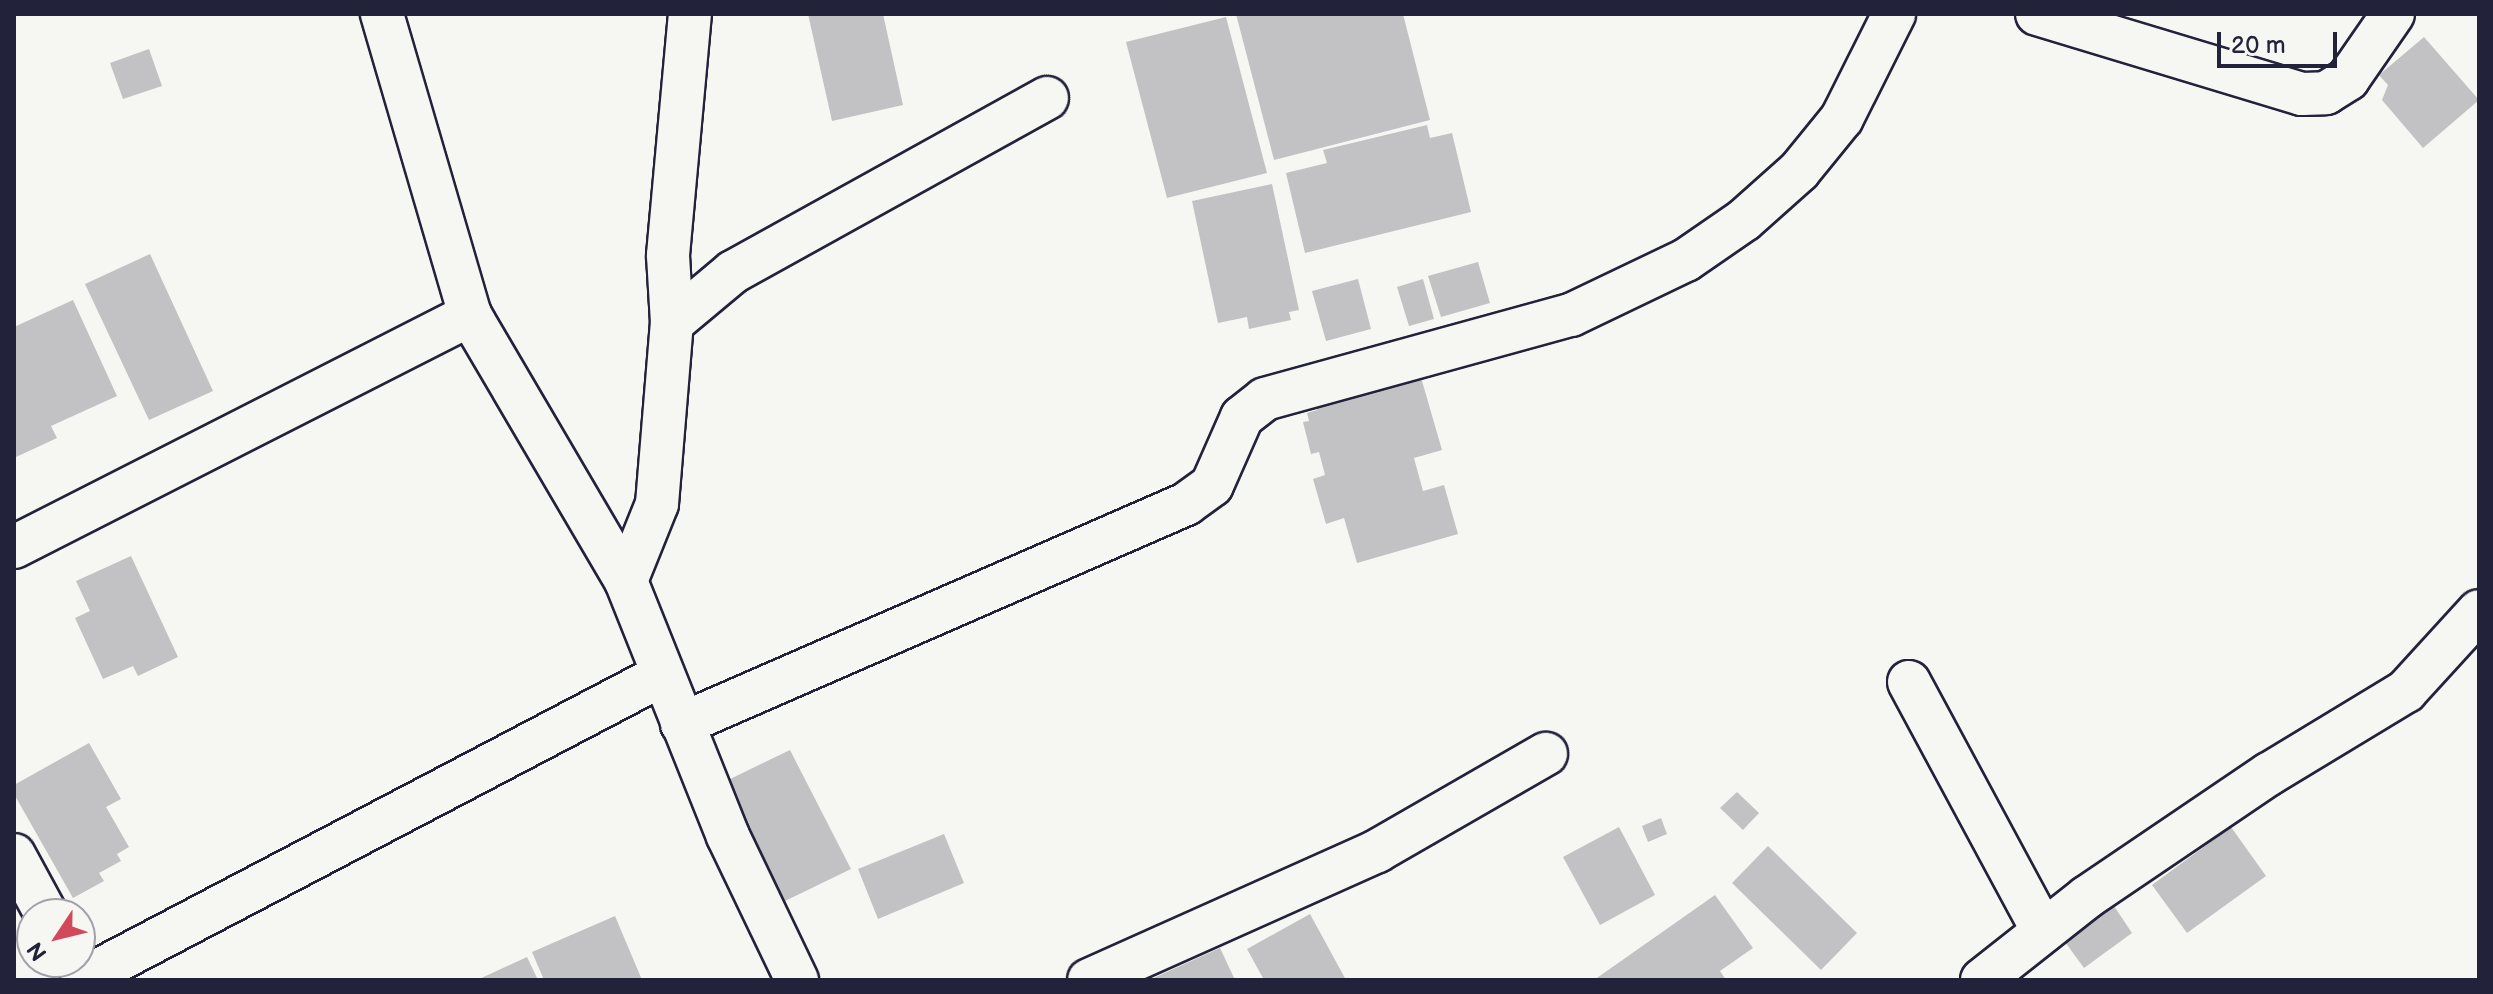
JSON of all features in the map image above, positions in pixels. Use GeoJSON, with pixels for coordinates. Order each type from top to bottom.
{"type":"FeatureCollection","features":[{"type":"Feature","properties":{"kind":"street"},"geometry":{"type":"LineString","coordinates":[[382,14],[470,315],[626,581],[660,676],[797,980]]}},
{"type":"Feature","properties":{"kind":"street"},"geometry":{"type":"LineString","coordinates":[[626,581],[657,504],[672,323],[668,255],[690,14]]}},
{"type":"Feature","properties":{"kind":"street"},"geometry":{"type":"LineString","coordinates":[[682,724],[1186,504],[1212,485],[1242,417],[1265,399],[1571,315],[1686,260],[1744,220],[1799,171],[1842,118],[1894,14]]}},
{"type":"Feature","properties":{"kind":"street"},"geometry":{"type":"LineString","coordinates":[[2037,14],[2302,94],[2326,93],[2348,79],[2393,14]]}},
{"type":"Feature","properties":{"kind":"street"},"geometry":{"type":"LineString","coordinates":[[672,323],[733,272],[1047,98]]}},
{"type":"Feature","properties":{"kind":"street"},"geometry":{"type":"LineString","coordinates":[[14,547],[470,315]]}},
{"type":"Feature","properties":{"kind":"street"},"geometry":{"type":"LineString","coordinates":[[1982,980],[2043,931],[2269,774],[2406,691],[2479,611]]}},
{"type":"Feature","properties":{"kind":"street"},"geometry":{"type":"LineString","coordinates":[[96,965],[660,676]]}},
{"type":"Feature","properties":{"kind":"street"},"geometry":{"type":"LineString","coordinates":[[1909,682],[2043,931]]}},
{"type":"Feature","properties":{"kind":"street"},"geometry":{"type":"LineString","coordinates":[[1089,980],[1377,851],[1546,754]]}},
{"type":"Feature","properties":{"kind":"street"},"geometry":{"type":"LineString","coordinates":[[14,855],[37,898]]}},
{"type":"Feature","properties":{"kind":"building"},"geometry":{"type":"Polygon","coordinates":[[[808,14],[883,14],[903,105],[832,121],[808,14]]]}},
{"type":"Feature","properties":{"kind":"building"},"geometry":{"type":"Polygon","coordinates":[[[1236,14],[1403,14],[1430,120],[1274,160],[1236,14]]]}},
{"type":"Feature","properties":{"kind":"building"},"geometry":{"type":"Polygon","coordinates":[[[1226,17],[1267,173],[1167,198],[1126,42],[1226,17]]]}},
{"type":"Feature","properties":{"kind":"building"},"geometry":{"type":"Polygon","coordinates":[[[2424,37],[2479,100],[2423,148],[2382,100],[2388,85],[2379,75],[2424,37]]]}},
{"type":"Feature","properties":{"kind":"building"},"geometry":{"type":"Polygon","coordinates":[[[149,49],[162,86],[123,99],[110,63],[149,49]]]}},
{"type":"Feature","properties":{"kind":"building"},"geometry":{"type":"Polygon","coordinates":[[[1427,125],[1430,138],[1452,133],[1471,212],[1305,253],[1286,173],[1327,163],[1323,150],[1427,125]]]}},
{"type":"Feature","properties":{"kind":"building"},"geometry":{"type":"Polygon","coordinates":[[[1272,184],[1299,310],[1289,312],[1291,320],[1249,329],[1247,317],[1218,323],[1192,201],[1272,184]]]}},
{"type":"Feature","properties":{"kind":"building"},"geometry":{"type":"Polygon","coordinates":[[[150,254],[213,391],[149,420],[85,284],[150,254]]]}},
{"type":"Feature","properties":{"kind":"building"},"geometry":{"type":"Polygon","coordinates":[[[1478,262],[1490,303],[1441,317],[1428,276],[1478,262]]]}},
{"type":"Feature","properties":{"kind":"building"},"geometry":{"type":"Polygon","coordinates":[[[1358,279],[1371,329],[1326,341],[1312,291],[1358,279]]]}},
{"type":"Feature","properties":{"kind":"building"},"geometry":{"type":"Polygon","coordinates":[[[1423,279],[1434,319],[1409,326],[1397,287],[1423,279]]]}},
{"type":"Feature","properties":{"kind":"building"},"geometry":{"type":"Polygon","coordinates":[[[73,300],[117,396],[51,426],[57,438],[14,458],[14,327],[73,300]]]}},
{"type":"Feature","properties":{"kind":"building"},"geometry":{"type":"Polygon","coordinates":[[[1420,374],[1442,450],[1414,458],[1423,491],[1444,485],[1458,534],[1357,563],[1344,518],[1326,524],[1313,479],[1325,475],[1319,452],[1311,454],[1303,422],[1309,421],[1307,413],[1317,410],[1315,403],[1420,374]]]}},
{"type":"Feature","properties":{"kind":"building"},"geometry":{"type":"Polygon","coordinates":[[[131,556],[178,657],[138,676],[133,666],[103,679],[75,618],[90,611],[76,581],[131,556]]]}},
{"type":"Feature","properties":{"kind":"building"},"geometry":{"type":"Polygon","coordinates":[[[89,743],[121,799],[106,807],[129,847],[117,854],[121,861],[99,873],[104,881],[73,898],[14,794],[14,785],[89,743]]]}},
{"type":"Feature","properties":{"kind":"building"},"geometry":{"type":"Polygon","coordinates":[[[790,750],[851,869],[783,902],[722,783],[790,750]]]}},
{"type":"Feature","properties":{"kind":"building"},"geometry":{"type":"Polygon","coordinates":[[[1737,792],[1759,813],[1743,830],[1720,808],[1737,792]]]}},
{"type":"Feature","properties":{"kind":"building"},"geometry":{"type":"Polygon","coordinates":[[[1661,818],[1667,834],[1648,842],[1642,826],[1661,818]]]}},
{"type":"Feature","properties":{"kind":"building"},"geometry":{"type":"Polygon","coordinates":[[[1619,827],[1655,895],[1600,925],[1563,857],[1619,827]]]}},
{"type":"Feature","properties":{"kind":"building"},"geometry":{"type":"Polygon","coordinates":[[[2231,827],[2266,876],[2187,933],[2152,885],[2231,827]]]}},
{"type":"Feature","properties":{"kind":"building"},"geometry":{"type":"Polygon","coordinates":[[[944,834],[964,883],[878,919],[858,869],[944,834]]]}},
{"type":"Feature","properties":{"kind":"building"},"geometry":{"type":"Polygon","coordinates":[[[1768,846],[1857,933],[1821,970],[1732,883],[1768,846]]]}},
{"type":"Feature","properties":{"kind":"building"},"geometry":{"type":"Polygon","coordinates":[[[1715,895],[1753,948],[1720,971],[1726,980],[1594,980],[1715,895]]]}},
{"type":"Feature","properties":{"kind":"building"},"geometry":{"type":"Polygon","coordinates":[[[2114,906],[2132,933],[2084,968],[2065,942],[2114,906]]]}},
{"type":"Feature","properties":{"kind":"building"},"geometry":{"type":"Polygon","coordinates":[[[1310,914],[1346,980],[1264,980],[1247,949],[1310,914]]]}},
{"type":"Feature","properties":{"kind":"building"},"geometry":{"type":"Polygon","coordinates":[[[615,916],[642,980],[544,980],[532,952],[615,916]]]}},
{"type":"Feature","properties":{"kind":"building"},"geometry":{"type":"Polygon","coordinates":[[[1220,948],[1235,980],[1149,980],[1220,948]]]}},
{"type":"Feature","properties":{"kind":"building"},"geometry":{"type":"Polygon","coordinates":[[[527,957],[538,980],[477,980],[527,957]]]}}]}
